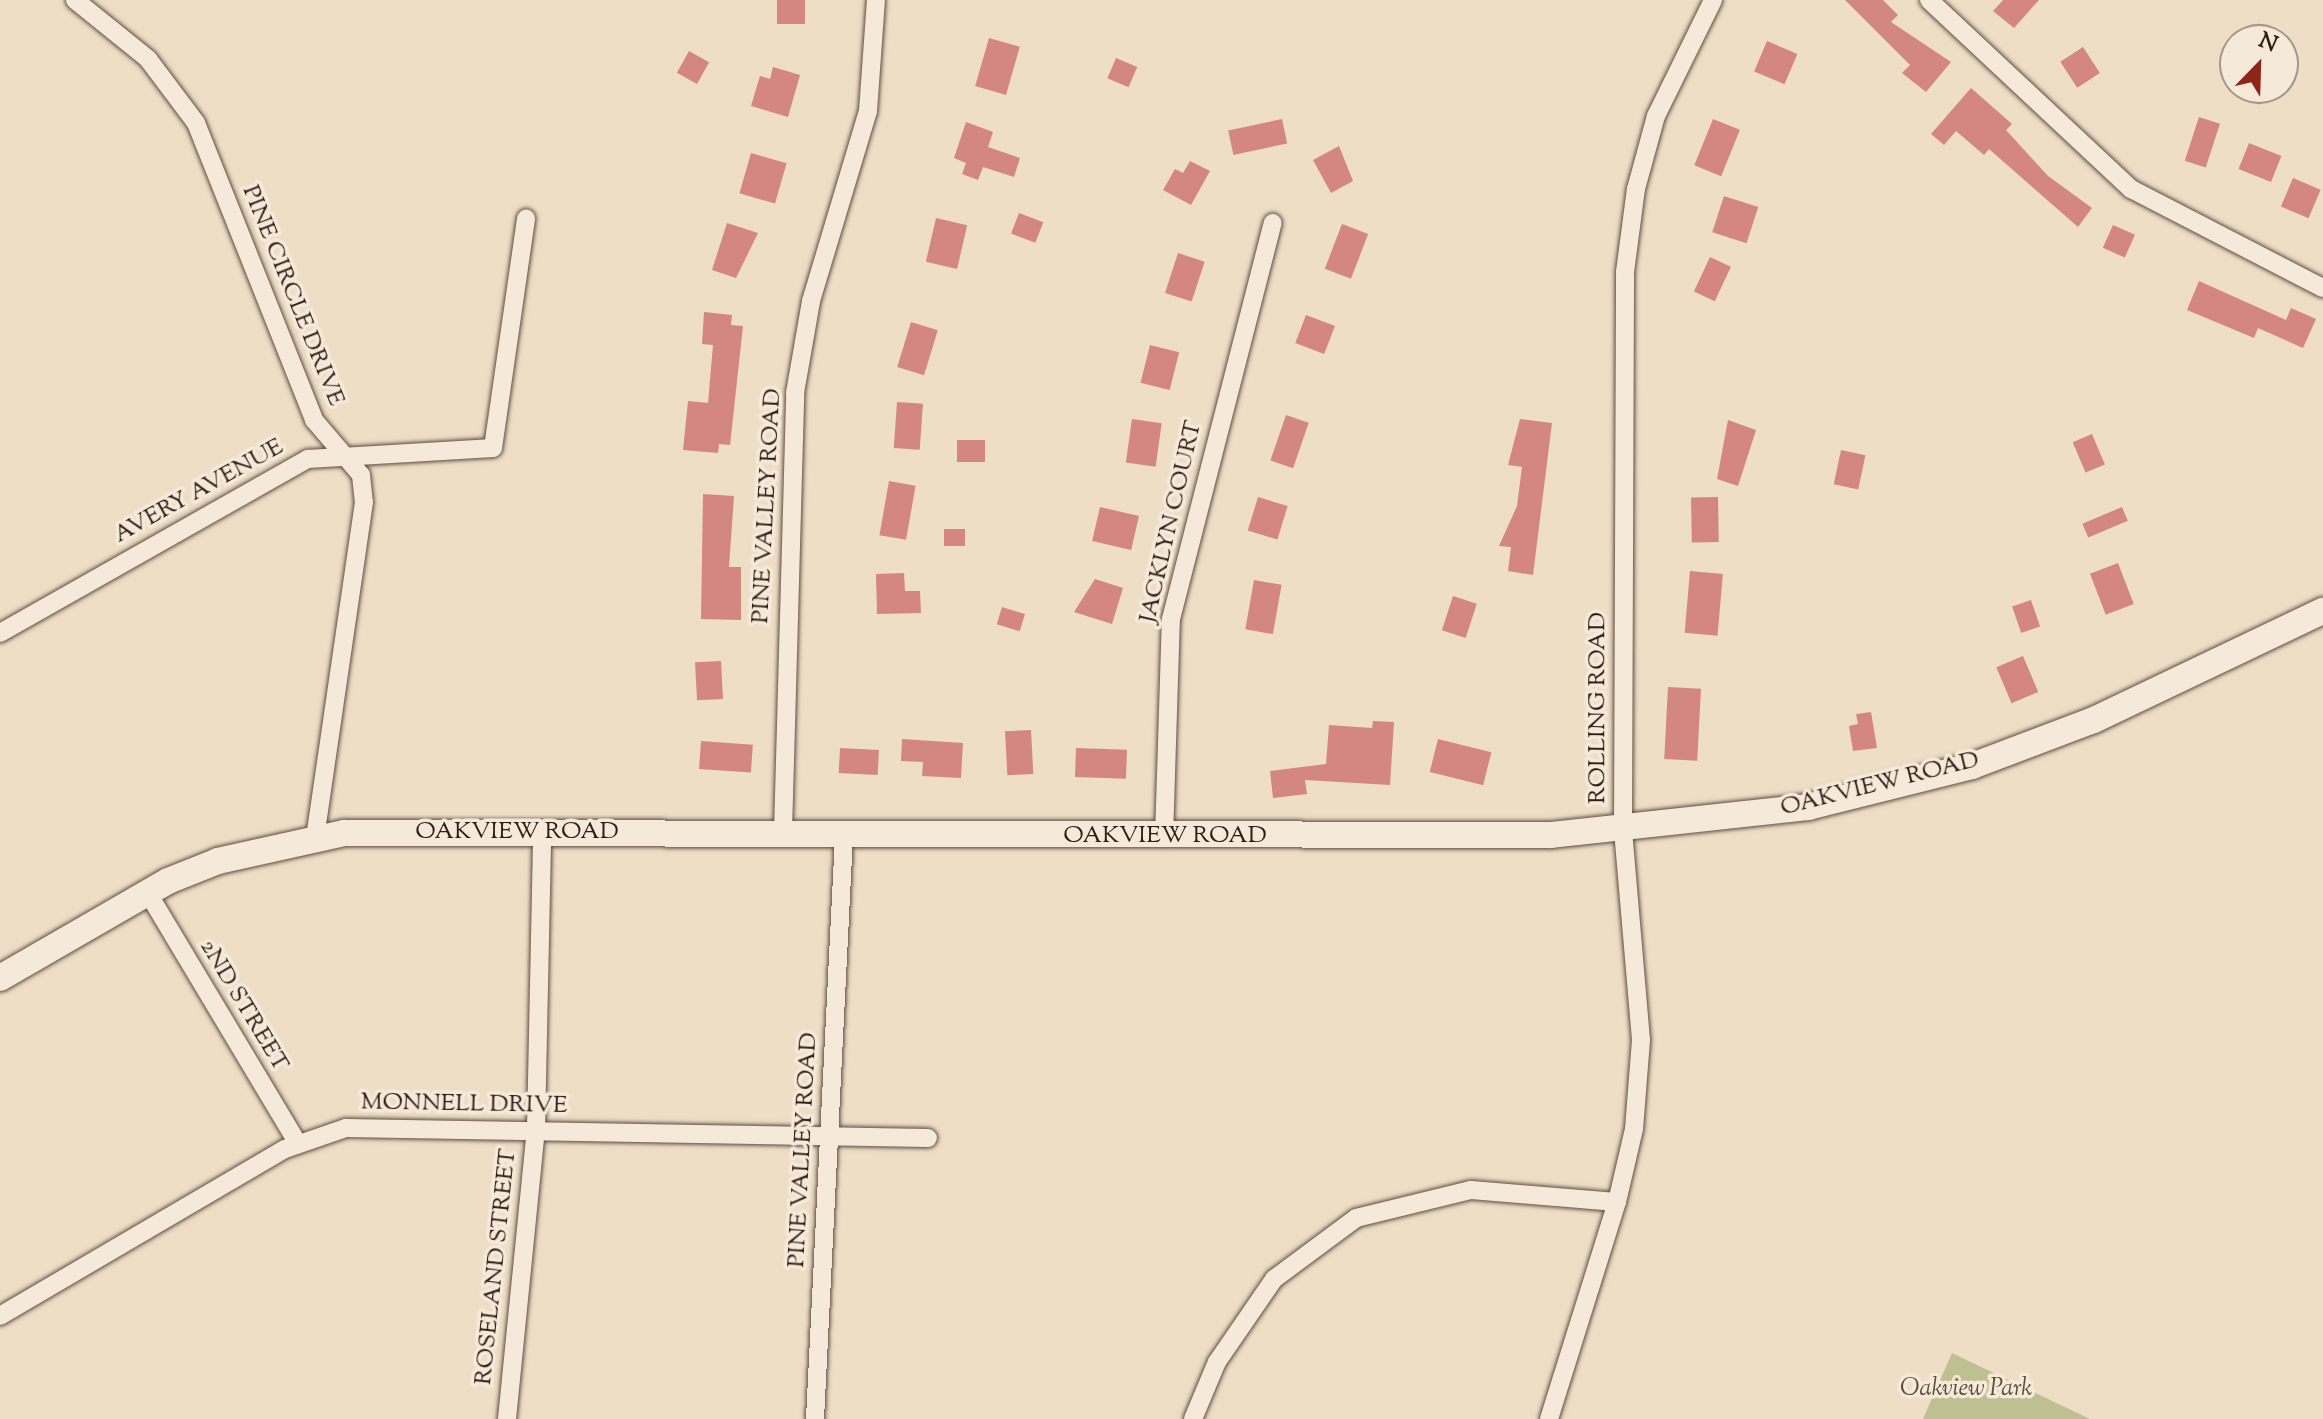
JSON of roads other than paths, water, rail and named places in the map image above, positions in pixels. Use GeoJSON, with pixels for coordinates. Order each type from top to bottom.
{"type":"FeatureCollection","features":[{"type":"Feature","properties":{"kind":"street","name":"PINE CIRCLE DRIVE"},"geometry":{"type":"LineString","coordinates":[[75,0],[148,59],[196,123],[314,420],[361,475],[364,502],[315,838]]}},
{"type":"Feature","properties":{"kind":"street","name":"PINE VALLEY ROAD"},"geometry":{"type":"LineString","coordinates":[[783,832],[795,393],[811,301],[868,111],[876,0]]}},
{"type":"Feature","properties":{"kind":"street","name":"ROLLING ROAD"},"geometry":{"type":"LineString","coordinates":[[1549,1419],[1617,1202],[1634,1129],[1641,1040],[1623,829],[1625,272],[1636,189],[1656,116],[1713,0]]}},
{"type":"Feature","properties":{"kind":"street"},"geometry":{"type":"LineString","coordinates":[[1929,0],[2131,189],[2323,288]]}},
{"type":"Feature","properties":{"kind":"street","name":"AVERY AVENUE"},"geometry":{"type":"LineString","coordinates":[[0,633],[274,476],[342,453],[493,448],[526,218]]}},
{"type":"Feature","properties":{"kind":"street","name":"JACKLYN COURT"},"geometry":{"type":"LineString","coordinates":[[1164,838],[1171,619],[1273,223]]}},
{"type":"Feature","properties":{"kind":"street","name":"OAKVIEW ROAD"},"geometry":{"type":"LineString","coordinates":[[0,978],[148,893],[218,861],[315,838],[542,832],[783,832],[844,836],[1164,838],[1623,829],[1808,807],[1972,766],[2094,720],[2323,611]]}},
{"type":"Feature","properties":{"kind":"street","name":"ROSELAND STREET"},"geometry":{"type":"LineString","coordinates":[[507,1419],[536,1129],[542,832]]}},
{"type":"Feature","properties":{"kind":"street","name":"PINE VALLEY ROAD"},"geometry":{"type":"LineString","coordinates":[[815,1419],[844,836]]}},
{"type":"Feature","properties":{"kind":"street","name":"2ND STREET"},"geometry":{"type":"LineString","coordinates":[[148,893],[298,1144]]}},
{"type":"Feature","properties":{"kind":"street","name":"MONNELL DRIVE"},"geometry":{"type":"LineString","coordinates":[[0,1316],[298,1144],[346,1128],[395,1123],[928,1138]]}},
{"type":"Feature","properties":{"kind":"street"},"geometry":{"type":"LineString","coordinates":[[1193,1419],[1217,1362],[1274,1279],[1356,1218],[1471,1190],[1617,1202]]}},
{"type":"Feature","properties":{"kind":"park label","name":"Oakview Park"},"geometry":{"type":"Point","coordinates":[1966,1390]}}]}
